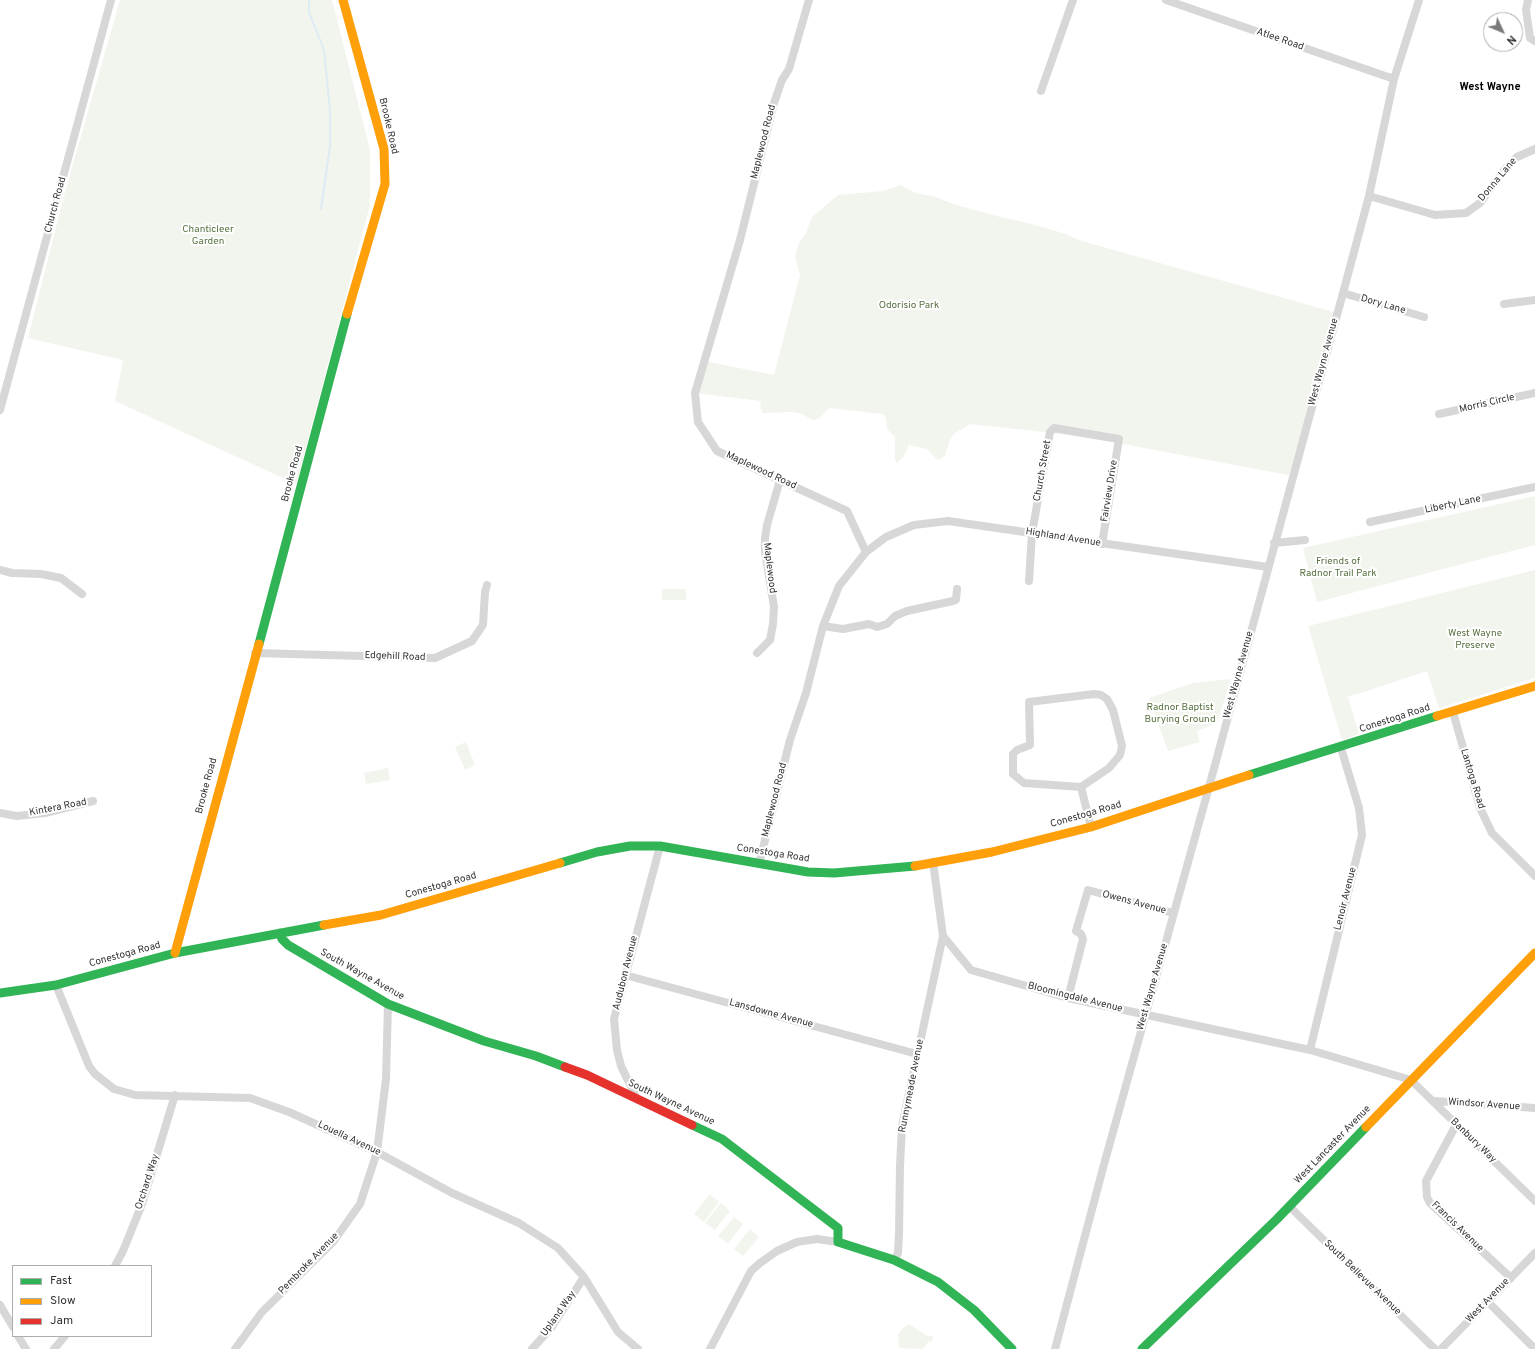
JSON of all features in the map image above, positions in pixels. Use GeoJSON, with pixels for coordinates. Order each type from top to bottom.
{"type":"FeatureCollection","features":[{"type":"Feature","properties":{"kind":"main road","name":"Brooke Road"},"geometry":{"type":"LineString","coordinates":[[174,952],[354,290],[385,184],[384,149],[343,0]]}},
{"type":"Feature","properties":{"kind":"main road","name":"Conestoga Road"},"geometry":{"type":"LineString","coordinates":[[0,993],[56,985],[174,952],[381,915],[611,849],[630,846],[660,846],[808,872],[834,873],[907,867],[992,852],[1091,827],[1209,787],[1341,748],[1453,712],[1534,689]]}},
{"type":"Feature","properties":{"kind":"main road","name":"South Wayne Avenue"},"geometry":{"type":"LineString","coordinates":[[280,933],[282,939],[288,945],[388,1004],[484,1041],[536,1056],[587,1075],[711,1134],[733,1147],[838,1228],[838,1242]]}},
{"type":"Feature","properties":{"kind":"main road","name":"West Lancaster Avenue"},"geometry":{"type":"LineString","coordinates":[[1142,1349],[1289,1206],[1535,953]]}},
{"type":"Feature","properties":{"kind":"main road"},"geometry":{"type":"LineString","coordinates":[[838,1242],[894,1260],[938,1282],[959,1298],[996,1331],[1012,1349]]}},
{"type":"Feature","properties":{"kind":"street","name":"Church Road"},"geometry":{"type":"LineString","coordinates":[[0,410],[111,0]]}},
{"type":"Feature","properties":{"kind":"street","name":"Maplewood Road"},"geometry":{"type":"LineString","coordinates":[[759,864],[790,740],[806,693],[822,626],[837,590],[866,552],[847,511],[717,451],[698,422],[695,393],[740,240],[774,103],[782,80],[789,69],[809,0]]}},
{"type":"Feature","properties":{"kind":"street"},"geometry":{"type":"LineString","coordinates":[[1041,91],[1073,0]]}},
{"type":"Feature","properties":{"kind":"street","name":"Atlee Road"},"geometry":{"type":"LineString","coordinates":[[1166,0],[1394,79]]}},
{"type":"Feature","properties":{"kind":"street","name":"West Wayne Avenue"},"geometry":{"type":"LineString","coordinates":[[1055,1349],[1369,196],[1394,79],[1419,0]]}},
{"type":"Feature","properties":{"kind":"street"},"geometry":{"type":"LineString","coordinates":[[1528,0],[1526,10],[1530,38],[1535,41]]}},
{"type":"Feature","properties":{"kind":"street","name":"Donna Lane"},"geometry":{"type":"LineString","coordinates":[[1369,196],[1435,215],[1466,213],[1480,203],[1505,169],[1516,157],[1535,149]]}},
{"type":"Feature","properties":{"kind":"street","name":"Dory Lane"},"geometry":{"type":"LineString","coordinates":[[1343,293],[1424,317]]}},
{"type":"Feature","properties":{"kind":"street"},"geometry":{"type":"LineString","coordinates":[[1504,304],[1535,300]]}},
{"type":"Feature","properties":{"kind":"street","name":"Morris Circle"},"geometry":{"type":"LineString","coordinates":[[1439,414],[1535,393]]}},
{"type":"Feature","properties":{"kind":"street","name":"Church Street"},"geometry":{"type":"LineString","coordinates":[[1032,533],[1050,432],[1054,428],[1119,438]]}},
{"type":"Feature","properties":{"kind":"street","name":"Fairview Drive"},"geometry":{"type":"LineString","coordinates":[[1102,544],[1119,438]]}},
{"type":"Feature","properties":{"kind":"street","name":"Maplewood"},"geometry":{"type":"LineString","coordinates":[[757,653],[770,640],[773,624],[774,607],[765,551],[765,538],[767,525],[780,480]]}},
{"type":"Feature","properties":{"kind":"street","name":"Liberty Lane"},"geometry":{"type":"LineString","coordinates":[[1370,522],[1535,487]]}},
{"type":"Feature","properties":{"kind":"street","name":"Highland Avenue"},"geometry":{"type":"LineString","coordinates":[[866,552],[886,537],[914,525],[948,521],[1268,567]]}},
{"type":"Feature","properties":{"kind":"street"},"geometry":{"type":"LineString","coordinates":[[1029,581],[1032,533]]}},
{"type":"Feature","properties":{"kind":"street"},"geometry":{"type":"LineString","coordinates":[[1274,543],[1304,540]]}},
{"type":"Feature","properties":{"kind":"street"},"geometry":{"type":"LineString","coordinates":[[0,570],[12,573],[41,574],[61,578],[82,594]]}},
{"type":"Feature","properties":{"kind":"street","name":"Edgehill Road"},"geometry":{"type":"LineString","coordinates":[[256,653],[435,658],[472,640],[483,625],[485,592],[487,585]]}},
{"type":"Feature","properties":{"kind":"street"},"geometry":{"type":"LineString","coordinates":[[822,626],[843,629],[869,624],[877,627],[887,624],[895,616],[907,611],[954,601],[956,600],[957,589]]}},
{"type":"Feature","properties":{"kind":"street"},"geometry":{"type":"LineString","coordinates":[[1094,694],[1101,695],[1107,699],[1116,719],[1122,750],[1112,765],[1080,787],[1024,783],[1013,774],[1013,754],[1017,750],[1030,745],[1029,702],[1094,694]]}},
{"type":"Feature","properties":{"kind":"street","name":"Lantoga Road"},"geometry":{"type":"LineString","coordinates":[[1453,712],[1480,808],[1492,833],[1535,876]]}},
{"type":"Feature","properties":{"kind":"street","name":"Lenoir Avenue"},"geometry":{"type":"LineString","coordinates":[[1310,1050],[1362,835],[1359,808],[1341,748]]}},
{"type":"Feature","properties":{"kind":"street"},"geometry":{"type":"LineString","coordinates":[[1080,787],[1091,827]]}},
{"type":"Feature","properties":{"kind":"street","name":"Kintera Road"},"geometry":{"type":"LineString","coordinates":[[0,813],[17,816],[45,813],[93,801]]}},
{"type":"Feature","properties":{"kind":"street","name":"Audubon Avenue"},"geometry":{"type":"LineString","coordinates":[[636,1099],[621,1066],[615,1034],[614,1018],[660,846]]}},
{"type":"Feature","properties":{"kind":"street"},"geometry":{"type":"LineString","coordinates":[[933,862],[943,936]]}},
{"type":"Feature","properties":{"kind":"street","name":"Owens Avenue"},"geometry":{"type":"LineString","coordinates":[[1068,998],[1083,939],[1081,934],[1076,931],[1088,890],[1173,913]]}},
{"type":"Feature","properties":{"kind":"street","name":"Bloomingdale Avenue"},"geometry":{"type":"LineString","coordinates":[[943,936],[971,970],[1068,998],[1310,1050],[1411,1080]]}},
{"type":"Feature","properties":{"kind":"street","name":"Runnymeade Avenue"},"geometry":{"type":"LineString","coordinates":[[894,1260],[898,1253],[902,1126],[943,936]]}},
{"type":"Feature","properties":{"kind":"street","name":"Lansdowne Avenue"},"geometry":{"type":"LineString","coordinates":[[625,975],[917,1054]]}},
{"type":"Feature","properties":{"kind":"street","name":"Louella Avenue"},"geometry":{"type":"LineString","coordinates":[[56,985],[89,1066],[99,1078],[114,1089],[135,1095],[250,1098],[289,1112],[377,1152],[452,1193],[519,1223],[558,1248],[584,1277],[618,1332],[638,1349]]}},
{"type":"Feature","properties":{"kind":"street","name":"Pembroke Avenue"},"geometry":{"type":"LineString","coordinates":[[235,1349],[262,1312],[333,1242],[360,1204],[377,1152],[386,1079],[388,1004]]}},
{"type":"Feature","properties":{"kind":"street","name":"Banbury Way"},"geometry":{"type":"LineString","coordinates":[[1411,1080],[1535,1201]]}},
{"type":"Feature","properties":{"kind":"street","name":"Orchard Way"},"geometry":{"type":"LineString","coordinates":[[116,1265],[123,1251],[142,1204],[175,1095]]}},
{"type":"Feature","properties":{"kind":"street","name":"Windsor Avenue"},"geometry":{"type":"LineString","coordinates":[[1434,1102],[1535,1108]]}},
{"type":"Feature","properties":{"kind":"street","name":"Francis Avenue"},"geometry":{"type":"LineString","coordinates":[[1456,1125],[1426,1181],[1427,1197],[1430,1203],[1511,1278]]}},
{"type":"Feature","properties":{"kind":"street","name":"South Bellevue Avenue"},"geometry":{"type":"LineString","coordinates":[[1289,1206],[1435,1349]]}},
{"type":"Feature","properties":{"kind":"street"},"geometry":{"type":"LineString","coordinates":[[710,1349],[751,1270],[777,1251],[797,1242],[817,1239],[838,1242]]}},
{"type":"Feature","properties":{"kind":"street","name":"West Avenue"},"geometry":{"type":"LineString","coordinates":[[1441,1349],[1535,1253]]}},
{"type":"Feature","properties":{"kind":"street","name":"Upland Way"},"geometry":{"type":"LineString","coordinates":[[532,1349],[551,1328],[584,1277]]}},
{"type":"Feature","properties":{"kind":"street"},"geometry":{"type":"LineString","coordinates":[[1488,1302],[1535,1349]]}},
{"type":"Feature","properties":{"kind":"street"},"geometry":{"type":"LineString","coordinates":[[0,1305],[12,1325]]}},
{"type":"Feature","properties":{"kind":"street"},"geometry":{"type":"LineString","coordinates":[[19,1337],[26,1349]]}},
{"type":"Feature","properties":{"kind":"street"},"geometry":{"type":"LineString","coordinates":[[54,1349],[64,1337]]}},
{"type":"Feature","properties":{"kind":"green space","name":"Chanticleer Garden"},"geometry":{"type":"Polygon","coordinates":[[[120,0],[332,0],[370,150],[370,205],[296,484],[115,401],[123,360],[28,338],[65,192],[120,0]]]}},
{"type":"Feature","properties":{"kind":"green space","name":"Odorisio Park"},"geometry":{"type":"Polygon","coordinates":[[[900,185],[916,193],[936,197],[953,204],[1028,223],[1066,234],[1082,241],[1337,313],[1293,476],[1118,443],[1053,433],[970,424],[955,433],[950,440],[945,455],[941,459],[938,460],[927,449],[909,445],[904,456],[897,463],[895,460],[895,437],[887,429],[886,418],[883,414],[829,408],[819,419],[812,420],[802,414],[793,412],[763,413],[760,408],[761,401],[695,393],[704,361],[774,375],[800,275],[795,257],[799,243],[806,233],[812,217],[838,195],[883,191],[900,185]]]}},
{"type":"Feature","properties":{"kind":"green space","name":"Friends of Radnor Trail Park"},"geometry":{"type":"Polygon","coordinates":[[[1535,496],[1535,545],[1317,602],[1303,548],[1535,496]]]}},
{"type":"Feature","properties":{"kind":"green space","name":"West Wayne Preserve"},"geometry":{"type":"Polygon","coordinates":[[[1535,570],[1535,678],[1439,708],[1427,671],[1348,697],[1359,734],[1342,740],[1308,626],[1535,570]]]}},
{"type":"Feature","properties":{"kind":"green space"},"geometry":{"type":"Polygon","coordinates":[[[662,589],[686,589],[686,600],[662,600],[662,589]]]}},
{"type":"Feature","properties":{"kind":"green space","name":"Radnor Baptist Burying Ground"},"geometry":{"type":"Polygon","coordinates":[[[1231,679],[1217,723],[1197,731],[1200,742],[1168,751],[1149,698],[1193,683],[1231,679]]]}},
{"type":"Feature","properties":{"kind":"green space"},"geometry":{"type":"Polygon","coordinates":[[[466,742],[475,765],[465,770],[455,747],[466,742]]]}},
{"type":"Feature","properties":{"kind":"green space"},"geometry":{"type":"Polygon","coordinates":[[[388,768],[390,780],[366,784],[364,773],[388,768]]]}},
{"type":"Feature","properties":{"kind":"green space"},"geometry":{"type":"Polygon","coordinates":[[[710,1194],[719,1202],[704,1222],[694,1214],[710,1194]]]}},
{"type":"Feature","properties":{"kind":"green space"},"geometry":{"type":"Polygon","coordinates":[[[721,1203],[730,1211],[715,1230],[705,1223],[721,1203]]]}},
{"type":"Feature","properties":{"kind":"green space"},"geometry":{"type":"Polygon","coordinates":[[[734,1217],[743,1224],[728,1244],[718,1236],[734,1217]]]}},
{"type":"Feature","properties":{"kind":"green space"},"geometry":{"type":"Polygon","coordinates":[[[750,1229],[759,1237],[743,1256],[734,1249],[750,1229]]]}},
{"type":"Feature","properties":{"kind":"green space"},"geometry":{"type":"Polygon","coordinates":[[[909,1324],[927,1336],[933,1336],[932,1341],[928,1342],[923,1349],[899,1348],[898,1335],[903,1328],[909,1324]]]}},
{"type":"Feature","properties":{"kind":"waterway"},"geometry":{"type":"LineString","coordinates":[[309,0],[309,12],[324,50],[330,110],[330,146],[321,209]]}},
{"type":"Feature","properties":{"kind":"traffic: fast"},"geometry":{"type":"LineString","coordinates":[[259,644],[347,314]]}},
{"type":"Feature","properties":{"kind":"traffic: fast"},"geometry":{"type":"LineString","coordinates":[[1249,775],[1437,716]]}},
{"type":"Feature","properties":{"kind":"traffic: fast"},"geometry":{"type":"LineString","coordinates":[[560,863],[597,852],[630,846],[660,846],[808,872],[834,873],[915,866]]}},
{"type":"Feature","properties":{"kind":"traffic: fast"},"geometry":{"type":"LineString","coordinates":[[0,993],[56,985],[175,953],[324,925]]}},
{"type":"Feature","properties":{"kind":"traffic: fast"},"geometry":{"type":"LineString","coordinates":[[280,933],[282,939],[288,945],[388,1004],[484,1041],[536,1056],[565,1067]]}},
{"type":"Feature","properties":{"kind":"traffic: fast"},"geometry":{"type":"LineString","coordinates":[[692,1125],[722,1139],[838,1228],[838,1242],[894,1260],[938,1282],[974,1310],[1012,1349]]}},
{"type":"Feature","properties":{"kind":"traffic: fast"},"geometry":{"type":"LineString","coordinates":[[1142,1349],[1277,1219],[1366,1127]]}},
{"type":"Feature","properties":{"kind":"traffic: slow"},"geometry":{"type":"LineString","coordinates":[[343,0],[384,149],[385,184],[347,314]]}},
{"type":"Feature","properties":{"kind":"traffic: slow"},"geometry":{"type":"LineString","coordinates":[[175,953],[259,644]]}},
{"type":"Feature","properties":{"kind":"traffic: slow"},"geometry":{"type":"LineString","coordinates":[[1437,716],[1535,686]]}},
{"type":"Feature","properties":{"kind":"traffic: slow"},"geometry":{"type":"LineString","coordinates":[[915,866],[992,852],[1091,827],[1249,775]]}},
{"type":"Feature","properties":{"kind":"traffic: slow"},"geometry":{"type":"LineString","coordinates":[[324,925],[381,915],[560,863]]}},
{"type":"Feature","properties":{"kind":"traffic: slow"},"geometry":{"type":"LineString","coordinates":[[1366,1127],[1535,953]]}},
{"type":"Feature","properties":{"kind":"traffic: jam"},"geometry":{"type":"LineString","coordinates":[[565,1067],[587,1075],[692,1125]]}},
{"type":"Feature","properties":{"kind":"district","name":"West Wayne"},"geometry":{"type":"Point","coordinates":[1490,88]}}]}
